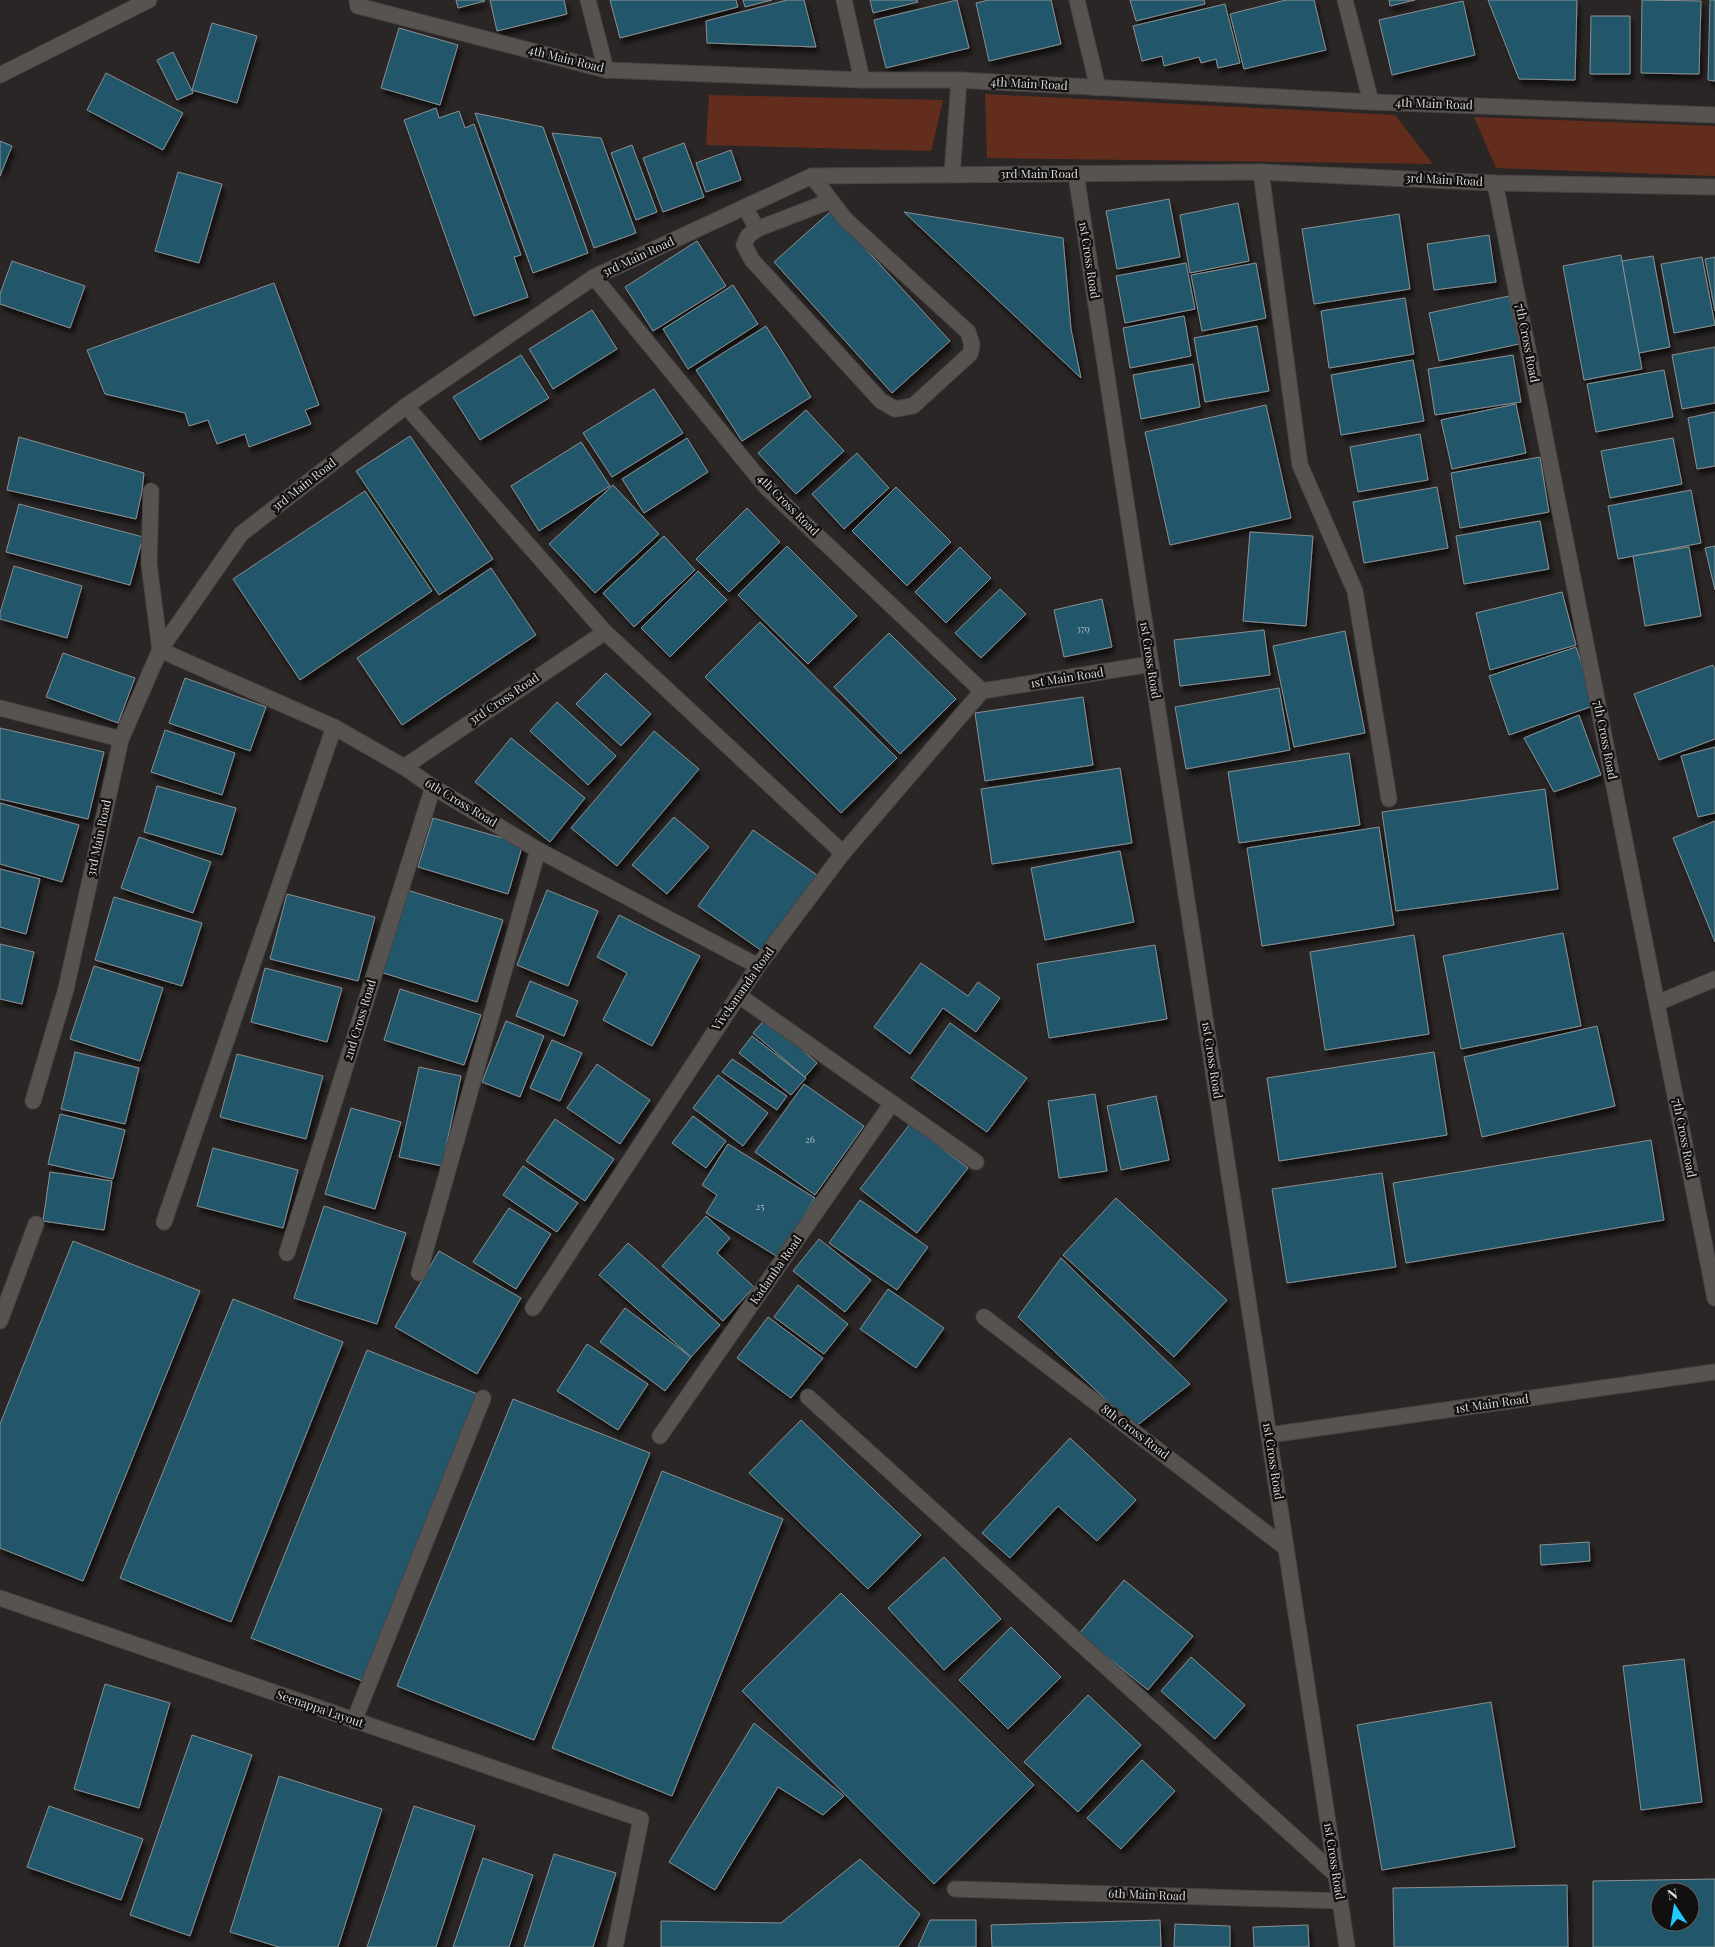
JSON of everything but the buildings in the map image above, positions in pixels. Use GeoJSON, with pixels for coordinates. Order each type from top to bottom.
{"type":"FeatureCollection","features":[{"type":"Feature","properties":{"kind":"street"},"geometry":{"type":"LineString","coordinates":[[0,75],[148,0]]}},
{"type":"Feature","properties":{"kind":"street","name":"4th Main Road"},"geometry":{"type":"LineString","coordinates":[[357,0],[358,6],[606,70],[862,80],[959,80],[1371,102],[1715,115]]}},
{"type":"Feature","properties":{"kind":"street"},"geometry":{"type":"LineString","coordinates":[[588,0],[606,70]]}},
{"type":"Feature","properties":{"kind":"street"},"geometry":{"type":"LineString","coordinates":[[844,0],[862,80]]}},
{"type":"Feature","properties":{"kind":"street"},"geometry":{"type":"LineString","coordinates":[[1077,0],[1098,88]]}},
{"type":"Feature","properties":{"kind":"street"},"geometry":{"type":"LineString","coordinates":[[1345,0],[1371,102]]}},
{"type":"Feature","properties":{"kind":"street"},"geometry":{"type":"LineString","coordinates":[[952,174],[959,80]]}},
{"type":"Feature","properties":{"kind":"street"},"geometry":{"type":"LineString","coordinates":[[1261,172],[1300,465],[1355,591],[1389,799]]}},
{"type":"Feature","properties":{"kind":"street","name":"3rd Main Road"},"geometry":{"type":"LineString","coordinates":[[32,1100],[66,989],[121,738],[160,650],[241,534],[406,406],[594,278],[812,176],[1261,172],[1495,183],[1715,186]]}},
{"type":"Feature","properties":{"kind":"street","name":"1st Cross Road"},"geometry":{"type":"LineString","coordinates":[[1076,174],[1347,1947]]}},
{"type":"Feature","properties":{"kind":"street"},"geometry":{"type":"LineString","coordinates":[[812,176],[845,219],[968,332],[972,345],[970,354],[913,406],[895,409],[880,401],[752,260],[744,245],[748,236],[757,229],[830,201]]}},
{"type":"Feature","properties":{"kind":"street","name":"7th Cross Road"},"geometry":{"type":"LineString","coordinates":[[1495,183],[1715,1298]]}},
{"type":"Feature","properties":{"kind":"street"},"geometry":{"type":"LineString","coordinates":[[745,207],[757,229]]}},
{"type":"Feature","properties":{"kind":"street","name":"4th Cross Road"},"geometry":{"type":"LineString","coordinates":[[594,278],[767,488],[982,691]]}},
{"type":"Feature","properties":{"kind":"street"},"geometry":{"type":"LineString","coordinates":[[406,406],[605,632],[843,853]]}},
{"type":"Feature","properties":{"kind":"street"},"geometry":{"type":"LineString","coordinates":[[150,491],[149,564],[160,650]]}},
{"type":"Feature","properties":{"kind":"street","name":"3rd Cross Road"},"geometry":{"type":"LineString","coordinates":[[404,767],[605,632]]}},
{"type":"Feature","properties":{"kind":"street","name":"6th Cross Road"},"geometry":{"type":"LineString","coordinates":[[160,650],[334,727],[404,767],[433,787],[538,850],[758,966]]}},
{"type":"Feature","properties":{"kind":"street","name":"1st Main Road"},"geometry":{"type":"LineString","coordinates":[[982,691],[1151,664]]}},
{"type":"Feature","properties":{"kind":"street","name":"Vivekananda Road"},"geometry":{"type":"LineString","coordinates":[[533,1308],[758,966],[843,853],[982,691]]}},
{"type":"Feature","properties":{"kind":"street"},"geometry":{"type":"LineString","coordinates":[[0,708],[121,738]]}},
{"type":"Feature","properties":{"kind":"street"},"geometry":{"type":"LineString","coordinates":[[164,1222],[334,727]]}},
{"type":"Feature","properties":{"kind":"street","name":"2nd Cross Road"},"geometry":{"type":"LineString","coordinates":[[287,1253],[433,787]]}},
{"type":"Feature","properties":{"kind":"street"},"geometry":{"type":"LineString","coordinates":[[419,1273],[538,850]]}},
{"type":"Feature","properties":{"kind":"street"},"geometry":{"type":"LineString","coordinates":[[1657,1003],[1715,979]]}},
{"type":"Feature","properties":{"kind":"street"},"geometry":{"type":"LineString","coordinates":[[738,995],[976,1162]]}},
{"type":"Feature","properties":{"kind":"street","name":"Kadamba Road"},"geometry":{"type":"LineString","coordinates":[[660,1436],[892,1103]]}},
{"type":"Feature","properties":{"kind":"street"},"geometry":{"type":"LineString","coordinates":[[0,1321],[36,1224]]}},
{"type":"Feature","properties":{"kind":"street","name":"8th Cross Road"},"geometry":{"type":"LineString","coordinates":[[984,1317],[1286,1548]]}},
{"type":"Feature","properties":{"kind":"street","name":"1st Main Road"},"geometry":{"type":"LineString","coordinates":[[1269,1435],[1715,1372]]}},
{"type":"Feature","properties":{"kind":"street"},"geometry":{"type":"LineString","coordinates":[[808,1397],[1335,1874]]}},
{"type":"Feature","properties":{"kind":"street"},"geometry":{"type":"LineString","coordinates":[[354,1720],[483,1398]]}},
{"type":"Feature","properties":{"kind":"street","name":"Seenappa Layout"},"geometry":{"type":"LineString","coordinates":[[0,1598],[641,1819],[615,1947]]}},
{"type":"Feature","properties":{"kind":"street","name":"6th Main Road"},"geometry":{"type":"LineString","coordinates":[[955,1889],[1340,1901]]}},
{"type":"Feature","properties":{"kind":"shaded area"},"geometry":{"type":"Polygon","coordinates":[[[985,94],[1395,115],[1433,164],[987,158],[985,94]]]}},
{"type":"Feature","properties":{"kind":"shaded area"},"geometry":{"type":"Polygon","coordinates":[[[709,95],[943,100],[931,151],[706,145],[709,95]]]}},
{"type":"Feature","properties":{"kind":"shaded area"},"geometry":{"type":"Polygon","coordinates":[[[1474,117],[1715,126],[1715,176],[1496,168],[1474,117]]]}}]}
